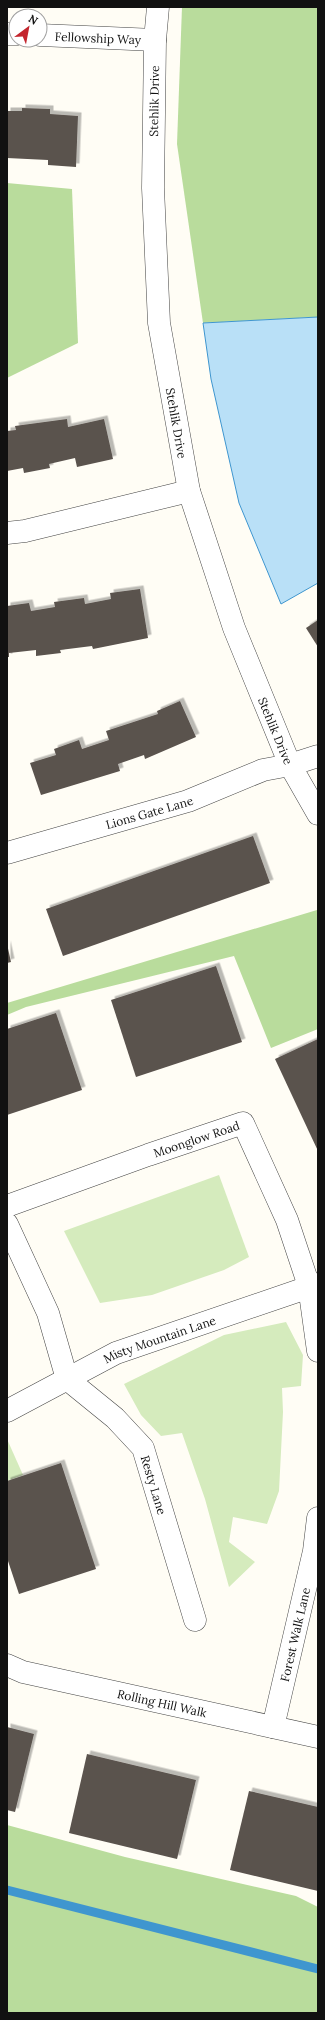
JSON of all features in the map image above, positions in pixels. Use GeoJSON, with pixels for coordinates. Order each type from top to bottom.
{"type":"FeatureCollection","features":[{"type":"Feature","properties":{"kind":"street","name":"Stehlik Drive"},"geometry":{"type":"LineString","coordinates":[[158,7],[155,40],[153,188],[159,323],[189,492],[234,628],[290,765],[318,814]]}},
{"type":"Feature","properties":{"kind":"street","name":"Fellowship Way"},"geometry":{"type":"LineString","coordinates":[[48,35],[155,40]]}},
{"type":"Feature","properties":{"kind":"street"},"geometry":{"type":"LineString","coordinates":[[7,533],[25,531],[189,492]]}},
{"type":"Feature","properties":{"kind":"street","name":"Lions Gate Lane"},"geometry":{"type":"LineString","coordinates":[[7,853],[188,801],[263,770],[290,765],[318,756]]}},
{"type":"Feature","properties":{"kind":"street","name":"Moonglow Road"},"geometry":{"type":"LineString","coordinates":[[7,1206],[148,1155],[244,1123],[314,1285]]}},
{"type":"Feature","properties":{"kind":"street"},"geometry":{"type":"LineString","coordinates":[[7,1224],[48,1313],[67,1379]]}},
{"type":"Feature","properties":{"kind":"street"},"geometry":{"type":"LineString","coordinates":[[314,1285],[318,1351]]}},
{"type":"Feature","properties":{"kind":"street","name":"Misty Mountain Lane"},"geometry":{"type":"LineString","coordinates":[[7,1411],[116,1353],[314,1285]]}},
{"type":"Feature","properties":{"kind":"street","name":"Resty Lane"},"geometry":{"type":"LineString","coordinates":[[67,1379],[115,1418],[143,1448],[195,1620]]}},
{"type":"Feature","properties":{"kind":"street","name":"Forest Walk Lane"},"geometry":{"type":"LineString","coordinates":[[273,1727],[314,1551],[318,1518]]}},
{"type":"Feature","properties":{"kind":"street","name":"Rolling Hill Walk"},"geometry":{"type":"LineString","coordinates":[[7,1665],[23,1672],[318,1737]]}},
{"type":"Feature","properties":{"kind":"green space"},"geometry":{"type":"Polygon","coordinates":[[[182,7],[318,7],[318,317],[203,323],[177,144],[182,7]]]}},
{"type":"Feature","properties":{"kind":"green space"},"geometry":{"type":"Polygon","coordinates":[[[7,183],[72,189],[78,343],[7,378],[7,183]]]}},
{"type":"Feature","properties":{"kind":"green space"},"geometry":{"type":"Polygon","coordinates":[[[317,910],[318,1029],[271,1048],[234,956],[26,1007],[7,1015],[7,1003],[317,910]]]}},
{"type":"Feature","properties":{"kind":"green space"},"geometry":{"type":"Polygon","coordinates":[[[219,1175],[249,1257],[224,1270],[152,1295],[100,1303],[64,1231],[219,1175]]]}},
{"type":"Feature","properties":{"kind":"green space"},"geometry":{"type":"Polygon","coordinates":[[[286,1322],[303,1355],[301,1386],[282,1388],[283,1412],[279,1491],[267,1524],[233,1517],[229,1542],[255,1562],[229,1587],[205,1499],[182,1433],[161,1436],[141,1415],[124,1384],[224,1335],[286,1322]]]}},
{"type":"Feature","properties":{"kind":"green space"},"geometry":{"type":"Polygon","coordinates":[[[7,1439],[23,1475],[7,1481],[7,1439]]]}},
{"type":"Feature","properties":{"kind":"green space"},"geometry":{"type":"Polygon","coordinates":[[[7,1825],[125,1857],[296,1896],[318,1907],[318,2013],[7,2013],[7,1825]]]}},
{"type":"Feature","properties":{"kind":"water"},"geometry":{"type":"Polygon","coordinates":[[[318,317],[318,583],[281,604],[239,503],[211,379],[203,323],[318,317]]]}},
{"type":"Feature","properties":{"kind":"building"},"geometry":{"type":"Polygon","coordinates":[[[22,108],[50,109],[50,114],[78,116],[76,167],[48,165],[48,160],[7,158],[7,111],[22,111],[22,108]]]}},
{"type":"Feature","properties":{"kind":"building"},"geometry":{"type":"Polygon","coordinates":[[[67,419],[68,427],[104,419],[113,459],[77,467],[75,458],[49,464],[50,468],[24,473],[23,468],[7,471],[7,431],[16,430],[15,426],[67,419]]]}},
{"type":"Feature","properties":{"kind":"building"},"geometry":{"type":"Polygon","coordinates":[[[140,589],[148,638],[93,649],[92,646],[60,650],[61,653],[36,656],[36,650],[9,653],[9,657],[7,657],[7,606],[29,603],[31,611],[55,607],[54,602],[84,598],[85,604],[111,599],[110,593],[140,589]]]}},
{"type":"Feature","properties":{"kind":"building"},"geometry":{"type":"Polygon","coordinates":[[[318,620],[318,647],[306,628],[318,620]]]}},
{"type":"Feature","properties":{"kind":"building"},"geometry":{"type":"Polygon","coordinates":[[[180,701],[196,737],[145,759],[144,755],[118,764],[120,771],[41,795],[30,763],[56,755],[54,749],[79,740],[82,749],[109,740],[106,731],[158,714],[157,711],[180,701]]]}},
{"type":"Feature","properties":{"kind":"building"},"geometry":{"type":"Polygon","coordinates":[[[253,836],[270,883],[63,956],[46,909],[253,836]]]}},
{"type":"Feature","properties":{"kind":"building"},"geometry":{"type":"Polygon","coordinates":[[[7,944],[11,962],[7,963],[7,944]]]}},
{"type":"Feature","properties":{"kind":"building"},"geometry":{"type":"Polygon","coordinates":[[[216,966],[242,1042],[136,1077],[111,1000],[216,966]]]}},
{"type":"Feature","properties":{"kind":"building"},"geometry":{"type":"Polygon","coordinates":[[[56,1013],[82,1090],[7,1115],[7,1029],[56,1013]]]}},
{"type":"Feature","properties":{"kind":"building"},"geometry":{"type":"Polygon","coordinates":[[[318,1039],[318,1151],[275,1059],[318,1039]]]}},
{"type":"Feature","properties":{"kind":"building"},"geometry":{"type":"Polygon","coordinates":[[[61,1463],[96,1569],[19,1594],[7,1558],[7,1481],[61,1463]]]}},
{"type":"Feature","properties":{"kind":"building"},"geometry":{"type":"Polygon","coordinates":[[[7,1727],[34,1734],[15,1812],[7,1810],[7,1727]]]}},
{"type":"Feature","properties":{"kind":"building"},"geometry":{"type":"Polygon","coordinates":[[[87,1754],[196,1780],[177,1859],[69,1833],[87,1754]]]}},
{"type":"Feature","properties":{"kind":"building"},"geometry":{"type":"Polygon","coordinates":[[[249,1791],[318,1807],[318,1891],[230,1870],[249,1791]]]}},
{"type":"Feature","properties":{"kind":"waterway"},"geometry":{"type":"LineString","coordinates":[[7,1890],[318,1969]]}}]}
